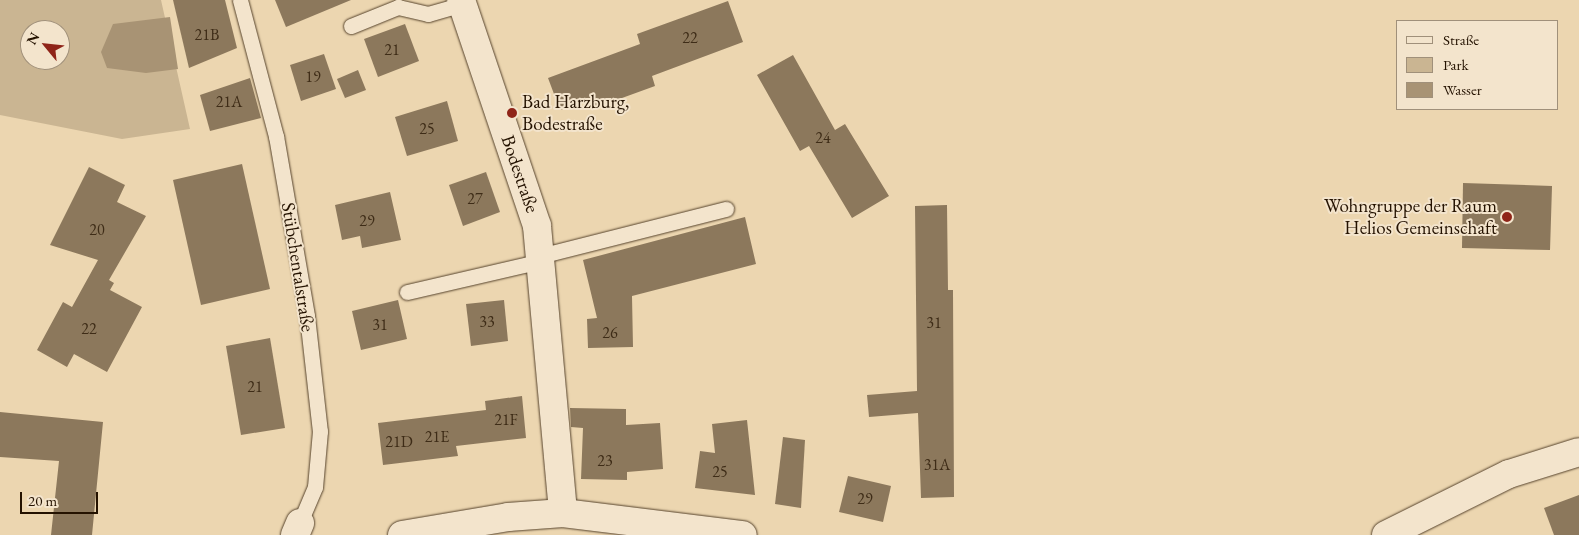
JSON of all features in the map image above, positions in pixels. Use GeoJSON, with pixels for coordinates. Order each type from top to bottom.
{"type":"FeatureCollection","features":[{"type":"Feature","properties":{"kind":"street","name":"Bodestraße"},"geometry":{"type":"LineString","coordinates":[[461,2],[537,226],[563,513]]}},
{"type":"Feature","properties":{"kind":"street"},"geometry":{"type":"LineString","coordinates":[[1386,535],[1509,474],[1579,452]]}},
{"type":"Feature","properties":{"kind":"street"},"geometry":{"type":"LineString","coordinates":[[402,535],[508,517],[563,513],[743,535]]}},
{"type":"Feature","properties":{"kind":"lane","name":"Stübchentalstraße"},"geometry":{"type":"LineString","coordinates":[[240,0],[276,136],[307,316],[320,431],[314,487],[298,529]]}},
{"type":"Feature","properties":{"kind":"lane","name":"Bodestraße"},"geometry":{"type":"LineString","coordinates":[[351,26],[398,7],[428,14],[461,2]]}},
{"type":"Feature","properties":{"kind":"lane"},"geometry":{"type":"LineString","coordinates":[[408,292],[541,259],[726,209]]}},
{"type":"Feature","properties":{"kind":"green space"},"geometry":{"type":"Polygon","coordinates":[[[0,0],[161,0],[190,129],[122,139],[0,115],[0,0]]]}},
{"type":"Feature","properties":{"kind":"water"},"geometry":{"type":"Polygon","coordinates":[[[170,17],[178,69],[146,73],[107,68],[101,52],[113,24],[170,17]]]}},
{"type":"Feature","properties":{"kind":"building"},"geometry":{"type":"Polygon","coordinates":[[[173,0],[225,0],[237,48],[189,68],[173,0]]]}},
{"type":"Feature","properties":{"kind":"building"},"geometry":{"type":"Polygon","coordinates":[[[275,0],[351,0],[286,27],[275,0]]]}},
{"type":"Feature","properties":{"kind":"building"},"geometry":{"type":"Polygon","coordinates":[[[728,1],[743,42],[652,76],[655,86],[589,110],[586,102],[560,110],[548,78],[640,44],[637,34],[728,1]]]}},
{"type":"Feature","properties":{"kind":"building"},"geometry":{"type":"Polygon","coordinates":[[[405,24],[419,61],[378,77],[364,39],[405,24]]]}},
{"type":"Feature","properties":{"kind":"building"},"geometry":{"type":"Polygon","coordinates":[[[324,54],[336,89],[301,101],[290,65],[324,54]]]}},
{"type":"Feature","properties":{"kind":"building"},"geometry":{"type":"Polygon","coordinates":[[[793,55],[835,130],[845,124],[889,196],[852,218],[809,146],[800,151],[757,75],[793,55]]]}},
{"type":"Feature","properties":{"kind":"building"},"geometry":{"type":"Polygon","coordinates":[[[358,70],[366,90],[345,98],[337,79],[358,70]]]}},
{"type":"Feature","properties":{"kind":"building"},"geometry":{"type":"Polygon","coordinates":[[[250,78],[261,118],[210,131],[200,95],[250,78]]]}},
{"type":"Feature","properties":{"kind":"building"},"geometry":{"type":"Polygon","coordinates":[[[447,101],[458,141],[407,156],[395,117],[447,101]]]}},
{"type":"Feature","properties":{"kind":"building"},"geometry":{"type":"Polygon","coordinates":[[[242,164],[270,289],[201,305],[173,180],[242,164]]]}},
{"type":"Feature","properties":{"kind":"building"},"geometry":{"type":"Polygon","coordinates":[[[89,167],[125,185],[117,202],[146,216],[109,280],[114,283],[110,290],[142,307],[107,372],[74,354],[67,367],[37,350],[63,302],[72,307],[98,260],[50,245],[89,167]]]}},
{"type":"Feature","properties":{"kind":"building"},"geometry":{"type":"Polygon","coordinates":[[[486,172],[500,212],[463,226],[449,185],[486,172]]]}},
{"type":"Feature","properties":{"kind":"building","name":"Wohngruppe der Raum Helios Gemeinschaft"},"geometry":{"type":"Polygon","coordinates":[[[1463,183],[1552,186],[1550,250],[1462,248],[1463,183]]]}},
{"type":"Feature","properties":{"kind":"building"},"geometry":{"type":"Polygon","coordinates":[[[390,192],[401,240],[362,248],[360,236],[342,240],[335,205],[390,192]]]}},
{"type":"Feature","properties":{"kind":"building"},"geometry":{"type":"Polygon","coordinates":[[[947,205],[948,290],[953,290],[954,497],[921,498],[918,413],[869,417],[867,395],[917,391],[915,206],[947,205]]]}},
{"type":"Feature","properties":{"kind":"building"},"geometry":{"type":"Polygon","coordinates":[[[745,217],[756,264],[632,296],[633,347],[588,348],[587,319],[597,318],[583,260],[745,217]]]}},
{"type":"Feature","properties":{"kind":"building"},"geometry":{"type":"Polygon","coordinates":[[[398,300],[407,339],[361,350],[352,311],[398,300]]]}},
{"type":"Feature","properties":{"kind":"building"},"geometry":{"type":"Polygon","coordinates":[[[504,300],[508,341],[471,346],[466,304],[504,300]]]}},
{"type":"Feature","properties":{"kind":"building"},"geometry":{"type":"Polygon","coordinates":[[[270,338],[285,428],[241,435],[226,346],[270,338]]]}},
{"type":"Feature","properties":{"kind":"building"},"geometry":{"type":"Polygon","coordinates":[[[522,396],[526,438],[456,446],[458,456],[383,465],[378,423],[486,410],[485,401],[522,396]]]}},
{"type":"Feature","properties":{"kind":"building"},"geometry":{"type":"Polygon","coordinates":[[[570,408],[626,409],[626,425],[660,423],[663,469],[627,472],[627,480],[581,479],[583,428],[571,427],[570,408]]]}},
{"type":"Feature","properties":{"kind":"building"},"geometry":{"type":"Polygon","coordinates":[[[0,412],[103,422],[92,535],[51,535],[59,461],[0,457],[0,412]]]}},
{"type":"Feature","properties":{"kind":"building"},"geometry":{"type":"Polygon","coordinates":[[[747,420],[755,495],[695,488],[700,451],[715,453],[712,424],[747,420]]]}},
{"type":"Feature","properties":{"kind":"building"},"geometry":{"type":"Polygon","coordinates":[[[783,437],[805,440],[801,508],[775,504],[783,437]]]}},
{"type":"Feature","properties":{"kind":"building"},"geometry":{"type":"Polygon","coordinates":[[[848,476],[891,486],[883,522],[839,512],[848,476]]]}},
{"type":"Feature","properties":{"kind":"building"},"geometry":{"type":"Polygon","coordinates":[[[1579,495],[1579,535],[1554,535],[1544,508],[1579,495]]]}},
{"type":"Feature","properties":{"kind":"place","name":"Bad Harzburg, Bodestraße"},"geometry":{"type":"Point","coordinates":[512,113]}},
{"type":"Feature","properties":{"kind":"place","name":"Wohngruppe der Raum Helios Gemeinschaft"},"geometry":{"type":"Point","coordinates":[1507,217]}}]}
